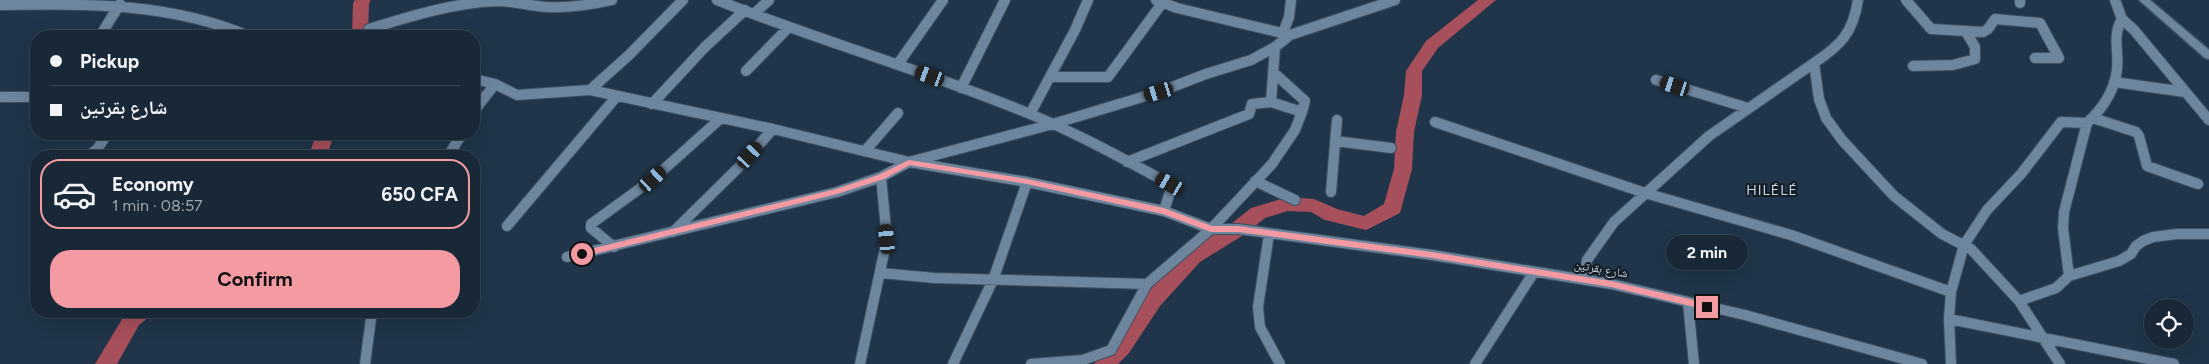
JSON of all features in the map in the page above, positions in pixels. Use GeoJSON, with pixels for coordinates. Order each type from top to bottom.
{"type":"FeatureCollection","features":[{"type":"Feature","properties":{"kind":"street"},"geometry":{"type":"LineString","coordinates":[[369,29],[420,13],[475,2],[501,1],[547,7],[586,6],[612,0]]}},
{"type":"Feature","properties":{"kind":"street"},"geometry":{"type":"LineString","coordinates":[[590,90],[629,55],[683,0]]}},
{"type":"Feature","properties":{"kind":"street"},"geometry":{"type":"LineString","coordinates":[[717,0],[788,28],[898,64],[1030,114],[1093,142],[1126,162],[1140,166],[1172,185],[1164,211]]}},
{"type":"Feature","properties":{"kind":"street"},"geometry":{"type":"LineString","coordinates":[[754,14],[769,0]]}},
{"type":"Feature","properties":{"kind":"street"},"geometry":{"type":"LineString","coordinates":[[898,64],[943,0]]}},
{"type":"Feature","properties":{"kind":"street"},"geometry":{"type":"LineString","coordinates":[[961,88],[1005,0]]}},
{"type":"Feature","properties":{"kind":"street"},"geometry":{"type":"LineString","coordinates":[[1030,114],[1051,77],[1088,0]]}},
{"type":"Feature","properties":{"kind":"street"},"geometry":{"type":"LineString","coordinates":[[567,258],[837,192],[881,177],[909,162],[1053,124],[1159,92],[1206,74],[1251,60],[1275,47],[1286,34],[1290,0]]}},
{"type":"Feature","properties":{"kind":"street"},"geometry":{"type":"LineString","coordinates":[[1051,77],[1108,77],[1160,1],[1186,10],[1286,34],[1395,0]]}},
{"type":"Feature","properties":{"kind":"street"},"geometry":{"type":"LineString","coordinates":[[1584,280],[1586,260],[1614,222],[1645,193],[1709,136],[1840,46],[1857,14],[1858,0]]}},
{"type":"Feature","properties":{"kind":"street"},"geometry":{"type":"LineString","coordinates":[[1906,0],[1931,29],[1966,32],[1986,31],[1995,19],[2040,23],[2059,58],[2035,58]]}},
{"type":"Feature","properties":{"kind":"street"},"geometry":{"type":"LineString","coordinates":[[2115,0],[2122,19],[2134,30],[2209,120]]}},
{"type":"Feature","properties":{"kind":"street"},"geometry":{"type":"LineString","coordinates":[[2144,0],[2209,56]]}},
{"type":"Feature","properties":{"kind":"street"},"geometry":{"type":"LineString","coordinates":[[0,5],[120,4],[147,6],[188,13],[227,24],[238,30]]}},
{"type":"Feature","properties":{"kind":"street"},"geometry":{"type":"LineString","coordinates":[[104,30],[120,4]]}},
{"type":"Feature","properties":{"kind":"street"},"geometry":{"type":"LineString","coordinates":[[652,104],[705,48],[745,10]]}},
{"type":"Feature","properties":{"kind":"street"},"geometry":{"type":"LineString","coordinates":[[2069,276],[2063,228],[2064,212],[2090,120],[2105,102],[2114,82],[2117,69],[2117,25],[2122,19]]}},
{"type":"Feature","properties":{"kind":"street"},"geometry":{"type":"LineString","coordinates":[[746,71],[763,55],[770,43],[788,28]]}},
{"type":"Feature","properties":{"kind":"street"},"geometry":{"type":"LineString","coordinates":[[1913,66],[1953,64],[1975,59],[1975,47],[1966,32]]}},
{"type":"Feature","properties":{"kind":"street"},"geometry":{"type":"LineString","coordinates":[[1271,102],[1275,47]]}},
{"type":"Feature","properties":{"kind":"street"},"geometry":{"type":"LineString","coordinates":[[1814,63],[1819,100],[1826,118],[1842,140],[1894,196],[1942,234],[1971,249],[2018,300],[2060,364]]}},
{"type":"Feature","properties":{"kind":"street"},"geometry":{"type":"LineString","coordinates":[[1031,364],[1102,357],[1111,350],[1148,284],[1211,229],[1284,149],[1295,130],[1305,101],[1273,72]]}},
{"type":"Feature","properties":{"kind":"street"},"geometry":{"type":"LineString","coordinates":[[480,80],[495,84],[517,94],[590,90],[773,129],[909,162],[1027,182],[1164,211],[1211,229]]}},
{"type":"Feature","properties":{"kind":"street"},"geometry":{"type":"LineString","coordinates":[[1656,80],[1748,108]]}},
{"type":"Feature","properties":{"kind":"street"},"geometry":{"type":"LineString","coordinates":[[2114,82],[2185,92]]}},
{"type":"Feature","properties":{"kind":"street"},"geometry":{"type":"LineString","coordinates":[[480,104],[495,84]]}},
{"type":"Feature","properties":{"kind":"street"},"geometry":{"type":"LineString","coordinates":[[507,226],[617,96]]}},
{"type":"Feature","properties":{"kind":"street"},"geometry":{"type":"LineString","coordinates":[[0,97],[30,97]]}},
{"type":"Feature","properties":{"kind":"street"},"geometry":{"type":"LineString","coordinates":[[1126,162],[1249,114],[1252,104],[1271,102],[1302,112]]}},
{"type":"Feature","properties":{"kind":"street"},"geometry":{"type":"LineString","coordinates":[[865,151],[898,113]]}},
{"type":"Feature","properties":{"kind":"street"},"geometry":{"type":"LineString","coordinates":[[614,246],[591,228],[591,224],[653,179],[720,119]]}},
{"type":"Feature","properties":{"kind":"street"},"geometry":{"type":"LineString","coordinates":[[1331,192],[1337,120]]}},
{"type":"Feature","properties":{"kind":"street"},"geometry":{"type":"LineString","coordinates":[[1951,364],[1949,319],[1951,292],[1964,246],[1987,210],[2021,174],[2061,122],[2090,120],[2136,132],[2147,166],[2198,184]]}},
{"type":"Feature","properties":{"kind":"street"},"geometry":{"type":"LineString","coordinates":[[1435,122],[1645,193],[1791,235],[1951,292]]}},
{"type":"Feature","properties":{"kind":"street"},"geometry":{"type":"LineString","coordinates":[[673,233],[738,168],[773,129]]}},
{"type":"Feature","properties":{"kind":"street"},"geometry":{"type":"LineString","coordinates":[[96,150],[103,140]]}},
{"type":"Feature","properties":{"kind":"street"},"geometry":{"type":"LineString","coordinates":[[1335,141],[1391,148]]}},
{"type":"Feature","properties":{"kind":"street"},"geometry":{"type":"LineString","coordinates":[[860,364],[887,239],[881,177]]}},
{"type":"Feature","properties":{"kind":"street"},"geometry":{"type":"LineString","coordinates":[[1255,181],[1295,200]]}},
{"type":"Feature","properties":{"kind":"street"},"geometry":{"type":"LineString","coordinates":[[953,364],[993,280],[1027,182]]}},
{"type":"Feature","properties":{"kind":"street","name":"شارع بقرتين"},"geometry":{"type":"LineString","coordinates":[[1211,229],[1238,229],[1432,255],[1584,280],[1745,315],[1908,362],[1922,364]]}},
{"type":"Feature","properties":{"kind":"street"},"geometry":{"type":"LineString","coordinates":[[1269,234],[1258,307],[1260,327],[1280,364]]}},
{"type":"Feature","properties":{"kind":"street"},"geometry":{"type":"LineString","coordinates":[[2018,300],[2056,288],[2069,276],[2119,261],[2130,254],[2132,249],[2144,240],[2164,235],[2209,234]]}},
{"type":"Feature","properties":{"kind":"street"},"geometry":{"type":"LineString","coordinates":[[1475,364],[1534,272]]}},
{"type":"Feature","properties":{"kind":"street"},"geometry":{"type":"LineString","coordinates":[[881,273],[993,280],[1054,280],[1148,284]]}},
{"type":"Feature","properties":{"kind":"street"},"geometry":{"type":"LineString","coordinates":[[1688,303],[1694,364]]}},
{"type":"Feature","properties":{"kind":"street"},"geometry":{"type":"LineString","coordinates":[[365,364],[371,318]]}},
{"type":"Feature","properties":{"kind":"street"},"geometry":{"type":"LineString","coordinates":[[1949,319],[2044,337],[2136,358],[2174,364]]}},
{"type":"Feature","properties":{"kind":"waterway"},"geometry":{"type":"LineString","coordinates":[[360,30],[361,3],[363,0]]}},
{"type":"Feature","properties":{"kind":"waterway"},"geometry":{"type":"LineString","coordinates":[[1105,364],[1121,347],[1153,300],[1193,257],[1238,229],[1258,213],[1288,204],[1314,206],[1332,215],[1366,223],[1393,208],[1403,169],[1405,132],[1413,95],[1414,71],[1432,45],[1488,0]]}},
{"type":"Feature","properties":{"kind":"waterway"},"geometry":{"type":"LineString","coordinates":[[320,150],[323,140]]}},
{"type":"Feature","properties":{"kind":"waterway"},"geometry":{"type":"LineString","coordinates":[[106,364],[133,318]]}},
{"type":"Feature","properties":{"kind":"district","name":"HILÉLÉ"},"geometry":{"type":"Point","coordinates":[1772,190]}},
{"type":"Feature","properties":{"kind":"route"},"geometry":{"type":"LineString","coordinates":[[582,254],[837,192],[881,177],[909,162],[1027,182],[1164,211],[1211,229],[1238,229],[1432,255],[1611,284],[1707,307]]}}]}
